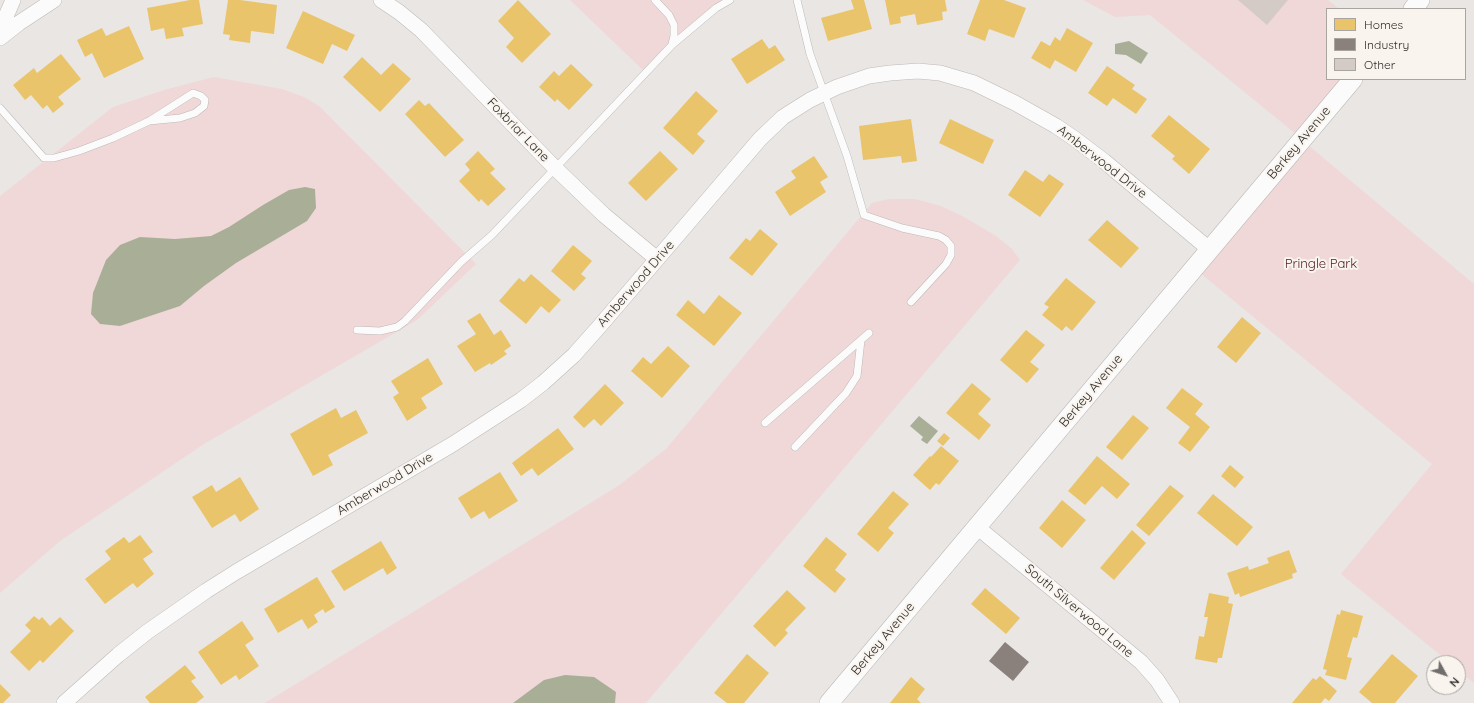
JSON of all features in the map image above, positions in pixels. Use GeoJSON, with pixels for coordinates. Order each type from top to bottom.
{"type":"FeatureCollection","features":[{"type":"Feature","properties":{"kind":"street"},"geometry":{"type":"LineString","coordinates":[[0,24],[7,14],[13,0]]}},
{"type":"Feature","properties":{"kind":"street"},"geometry":{"type":"LineString","coordinates":[[0,38],[19,23],[54,0]]}},
{"type":"Feature","properties":{"kind":"street","name":"Foxbriar Lane"},"geometry":{"type":"LineString","coordinates":[[381,0],[421,30],[555,168],[604,216],[657,259]]}},
{"type":"Feature","properties":{"kind":"street"},"geometry":{"type":"LineString","coordinates":[[1414,8],[1420,0]]}},
{"type":"Feature","properties":{"kind":"street","name":"Amberwood Drive"},"geometry":{"type":"LineString","coordinates":[[64,703],[100,670],[146,632],[206,591],[452,444],[521,400],[543,383],[574,354],[771,128],[783,117],[837,87],[869,76],[918,71],[940,73],[974,83],[1015,103],[1075,139],[1210,249]]}},
{"type":"Feature","properties":{"kind":"street","name":"Berkey Avenue"},"geometry":{"type":"LineString","coordinates":[[829,703],[1352,80]]}},
{"type":"Feature","properties":{"kind":"street","name":"South Silverwood Lane"},"geometry":{"type":"LineString","coordinates":[[977,527],[1141,662],[1157,680],[1172,703]]}},
{"type":"Feature","properties":{"kind":"lane"},"geometry":{"type":"LineString","coordinates":[[654,0],[669,15],[674,25],[672,44]]}},
{"type":"Feature","properties":{"kind":"lane"},"geometry":{"type":"LineString","coordinates":[[357,330],[380,332],[397,327],[405,321],[461,262],[492,235],[672,44],[716,8],[730,0]]}},
{"type":"Feature","properties":{"kind":"lane"},"geometry":{"type":"LineString","coordinates":[[797,0],[810,54],[847,156],[864,215],[902,228],[939,236],[946,240],[951,246],[951,255],[946,264],[911,302]]}},
{"type":"Feature","properties":{"kind":"lane"},"geometry":{"type":"LineString","coordinates":[[0,108],[44,158],[54,158],[79,151],[114,138],[149,121],[193,93],[201,96],[205,100],[204,106],[195,113],[180,118],[149,121]]}},
{"type":"Feature","properties":{"kind":"lane"},"geometry":{"type":"LineString","coordinates":[[765,423],[869,333]]}},
{"type":"Feature","properties":{"kind":"lane"},"geometry":{"type":"LineString","coordinates":[[795,447],[846,393],[857,376],[861,340]]}},
{"type":"Feature","properties":{"kind":"green space"},"geometry":{"type":"Polygon","coordinates":[[[570,0],[730,0],[645,72],[570,0]]]}},
{"type":"Feature","properties":{"kind":"green space","name":"Pringle Park"},"geometry":{"type":"Polygon","coordinates":[[[1083,0],[1328,0],[1338,8],[1326,8],[1326,80],[1352,80],[1302,140],[1474,284],[1474,683],[1466,676],[1466,655],[1440,655],[1341,574],[1432,464],[1194,268],[1302,139],[1150,15],[1115,17],[1083,0]]]}},
{"type":"Feature","properties":{"kind":"green space"},"geometry":{"type":"Polygon","coordinates":[[[214,77],[282,89],[304,97],[319,106],[476,264],[417,320],[204,444],[60,541],[0,593],[0,196],[113,107],[164,90],[214,77]]]}},
{"type":"Feature","properties":{"kind":"green space"},"geometry":{"type":"Polygon","coordinates":[[[889,199],[915,199],[941,206],[964,217],[996,236],[1012,249],[1020,260],[646,703],[265,703],[618,486],[666,449],[872,203],[889,199]]]}},
{"type":"Feature","properties":{"kind":"shaded area"},"geometry":{"type":"Polygon","coordinates":[[[1129,41],[1148,53],[1141,64],[1126,55],[1115,54],[1115,44],[1129,41]]]}},
{"type":"Feature","properties":{"kind":"shaded area"},"geometry":{"type":"Polygon","coordinates":[[[305,187],[315,189],[316,208],[307,221],[236,263],[204,286],[180,306],[120,326],[100,324],[91,314],[93,293],[106,260],[120,245],[140,237],[175,239],[211,236],[229,227],[289,190],[305,187]]]}},
{"type":"Feature","properties":{"kind":"shaded area"},"geometry":{"type":"Polygon","coordinates":[[[919,416],[938,431],[927,444],[921,440],[923,437],[910,426],[919,416]]]}},
{"type":"Feature","properties":{"kind":"shaded area"},"geometry":{"type":"Polygon","coordinates":[[[565,675],[594,677],[616,692],[615,703],[513,703],[544,680],[565,675]]]}},
{"type":"Feature","properties":{"kind":"building: Homes"},"geometry":{"type":"Polygon","coordinates":[[[190,0],[199,0],[203,24],[182,28],[184,36],[166,39],[164,28],[151,31],[147,8],[190,0]]]}},
{"type":"Feature","properties":{"kind":"building: Homes"},"geometry":{"type":"Polygon","coordinates":[[[228,0],[240,0],[277,5],[274,34],[251,31],[250,43],[229,40],[230,35],[223,34],[228,0]]]}},
{"type":"Feature","properties":{"kind":"building: Homes"},"geometry":{"type":"Polygon","coordinates":[[[518,0],[551,34],[522,63],[506,47],[514,38],[498,21],[518,0]]]}},
{"type":"Feature","properties":{"kind":"building: Homes"},"geometry":{"type":"Polygon","coordinates":[[[851,0],[864,0],[872,29],[828,41],[821,18],[854,9],[851,0]]]}},
{"type":"Feature","properties":{"kind":"building: Homes"},"geometry":{"type":"Polygon","coordinates":[[[885,0],[945,0],[947,11],[942,12],[943,20],[917,25],[915,14],[900,17],[901,23],[890,25],[885,0]]]}},
{"type":"Feature","properties":{"kind":"building: Homes"},"geometry":{"type":"Polygon","coordinates":[[[980,0],[1004,0],[1026,8],[1014,38],[989,29],[985,41],[967,34],[980,0]]]}},
{"type":"Feature","properties":{"kind":"building: Homes"},"geometry":{"type":"Polygon","coordinates":[[[303,11],[355,35],[347,51],[332,44],[323,64],[286,48],[303,11]]]}},
{"type":"Feature","properties":{"kind":"building: Homes"},"geometry":{"type":"Polygon","coordinates":[[[129,26],[144,59],[104,78],[92,53],[85,57],[77,40],[102,28],[106,36],[129,26]]]}},
{"type":"Feature","properties":{"kind":"building: Homes"},"geometry":{"type":"Polygon","coordinates":[[[1067,28],[1093,43],[1076,72],[1055,60],[1050,69],[1031,58],[1041,41],[1050,46],[1055,37],[1060,41],[1067,28]]]}},
{"type":"Feature","properties":{"kind":"building: Homes"},"geometry":{"type":"Polygon","coordinates":[[[762,39],[769,49],[775,45],[785,60],[747,84],[731,59],[762,39]]]}},
{"type":"Feature","properties":{"kind":"building: Homes"},"geometry":{"type":"Polygon","coordinates":[[[61,54],[81,79],[58,97],[64,104],[53,113],[47,105],[43,109],[31,95],[25,100],[13,85],[34,68],[37,73],[61,54]]]}},
{"type":"Feature","properties":{"kind":"building: Homes"},"geometry":{"type":"Polygon","coordinates":[[[362,57],[381,75],[393,63],[411,79],[380,112],[343,77],[362,57]]]}},
{"type":"Feature","properties":{"kind":"building: Homes"},"geometry":{"type":"Polygon","coordinates":[[[571,64],[593,85],[569,110],[557,99],[555,102],[539,87],[554,71],[559,76],[571,64]]]}},
{"type":"Feature","properties":{"kind":"building: Homes"},"geometry":{"type":"Polygon","coordinates":[[[1107,66],[1135,85],[1132,89],[1147,99],[1136,114],[1113,98],[1107,106],[1088,93],[1107,66]]]}},
{"type":"Feature","properties":{"kind":"building: Homes"},"geometry":{"type":"Polygon","coordinates":[[[696,91],[718,111],[697,134],[705,141],[693,155],[663,128],[696,91]]]}},
{"type":"Feature","properties":{"kind":"building: Homes"},"geometry":{"type":"Polygon","coordinates":[[[419,100],[425,106],[429,103],[464,140],[445,157],[405,114],[419,100]]]}},
{"type":"Feature","properties":{"kind":"building: Homes"},"geometry":{"type":"Polygon","coordinates":[[[1169,115],[1210,149],[1189,174],[1172,159],[1175,156],[1151,136],[1169,115]]]}},
{"type":"Feature","properties":{"kind":"building: Homes"},"geometry":{"type":"Polygon","coordinates":[[[911,119],[917,161],[902,163],[901,156],[863,160],[859,126],[911,119]]]}},
{"type":"Feature","properties":{"kind":"building: Homes"},"geometry":{"type":"Polygon","coordinates":[[[950,119],[994,140],[983,164],[939,143],[950,119]]]}},
{"type":"Feature","properties":{"kind":"building: Homes"},"geometry":{"type":"Polygon","coordinates":[[[478,151],[495,169],[490,173],[506,189],[488,206],[481,199],[479,202],[459,181],[470,170],[465,164],[478,151]]]}},
{"type":"Feature","properties":{"kind":"building: Homes"},"geometry":{"type":"Polygon","coordinates":[[[660,151],[678,169],[646,201],[628,183],[660,151]]]}},
{"type":"Feature","properties":{"kind":"building: Homes"},"geometry":{"type":"Polygon","coordinates":[[[814,156],[828,177],[820,182],[826,192],[790,216],[775,192],[796,178],[791,171],[814,156]]]}},
{"type":"Feature","properties":{"kind":"building: Homes"},"geometry":{"type":"Polygon","coordinates":[[[1025,170],[1043,182],[1049,174],[1064,184],[1040,217],[1008,195],[1025,170]]]}},
{"type":"Feature","properties":{"kind":"building: Homes"},"geometry":{"type":"Polygon","coordinates":[[[1107,220],[1139,248],[1121,268],[1088,240],[1107,220]]]}},
{"type":"Feature","properties":{"kind":"building: Homes"},"geometry":{"type":"Polygon","coordinates":[[[760,229],[778,244],[752,276],[729,258],[746,238],[750,241],[760,229]]]}},
{"type":"Feature","properties":{"kind":"building: Homes"},"geometry":{"type":"Polygon","coordinates":[[[573,245],[592,261],[581,274],[586,278],[574,291],[551,271],[573,245]]]}},
{"type":"Feature","properties":{"kind":"building: Homes"},"geometry":{"type":"Polygon","coordinates":[[[531,274],[561,300],[549,313],[541,306],[526,324],[499,301],[519,278],[524,282],[531,274]]]}},
{"type":"Feature","properties":{"kind":"building: Homes"},"geometry":{"type":"Polygon","coordinates":[[[1066,278],[1096,302],[1072,331],[1066,326],[1062,331],[1042,315],[1049,307],[1044,304],[1066,278]]]}},
{"type":"Feature","properties":{"kind":"building: Homes"},"geometry":{"type":"Polygon","coordinates":[[[719,295],[742,313],[714,346],[676,315],[688,300],[704,314],[719,295]]]}},
{"type":"Feature","properties":{"kind":"building: Homes"},"geometry":{"type":"Polygon","coordinates":[[[480,313],[494,335],[501,330],[511,346],[504,351],[507,354],[491,365],[490,363],[475,372],[457,346],[476,334],[467,321],[480,313]]]}},
{"type":"Feature","properties":{"kind":"building: Homes"},"geometry":{"type":"Polygon","coordinates":[[[1242,317],[1261,333],[1236,363],[1217,347],[1242,317]]]}},
{"type":"Feature","properties":{"kind":"building: Homes"},"geometry":{"type":"Polygon","coordinates":[[[1026,330],[1045,345],[1030,362],[1039,369],[1027,383],[1000,360],[1026,330]]]}},
{"type":"Feature","properties":{"kind":"building: Homes"},"geometry":{"type":"Polygon","coordinates":[[[668,346],[690,366],[662,398],[631,371],[643,357],[651,364],[668,346]]]}},
{"type":"Feature","properties":{"kind":"building: Homes"},"geometry":{"type":"Polygon","coordinates":[[[428,358],[443,384],[421,398],[427,408],[407,421],[393,397],[399,393],[391,381],[428,358]]]}},
{"type":"Feature","properties":{"kind":"building: Homes"},"geometry":{"type":"Polygon","coordinates":[[[972,383],[991,399],[978,414],[991,425],[979,440],[946,413],[972,383]]]}},
{"type":"Feature","properties":{"kind":"building: Homes"},"geometry":{"type":"Polygon","coordinates":[[[605,384],[624,403],[601,426],[594,419],[584,428],[573,417],[605,384]]]}},
{"type":"Feature","properties":{"kind":"building: Homes"},"geometry":{"type":"Polygon","coordinates":[[[1182,388],[1203,404],[1195,414],[1210,427],[1190,452],[1178,443],[1190,427],[1166,408],[1182,388]]]}},
{"type":"Feature","properties":{"kind":"building: Homes"},"geometry":{"type":"Polygon","coordinates":[[[336,408],[341,418],[356,410],[368,433],[328,455],[333,465],[313,476],[290,434],[336,408]]]}},
{"type":"Feature","properties":{"kind":"building: Homes"},"geometry":{"type":"Polygon","coordinates":[[[1133,415],[1149,428],[1122,460],[1106,447],[1133,415]]]}},
{"type":"Feature","properties":{"kind":"building: Homes"},"geometry":{"type":"Polygon","coordinates":[[[558,428],[574,449],[538,476],[532,468],[521,476],[512,463],[558,428]]]}},
{"type":"Feature","properties":{"kind":"building: Homes"},"geometry":{"type":"Polygon","coordinates":[[[944,433],[950,438],[943,446],[937,441],[944,433]]]}},
{"type":"Feature","properties":{"kind":"building: Homes"},"geometry":{"type":"Polygon","coordinates":[[[941,446],[959,461],[939,485],[936,483],[930,490],[913,475],[941,446]]]}},
{"type":"Feature","properties":{"kind":"building: Homes"},"geometry":{"type":"Polygon","coordinates":[[[1097,456],[1130,484],[1117,499],[1102,486],[1085,505],[1068,491],[1097,456]]]}},
{"type":"Feature","properties":{"kind":"building: Homes"},"geometry":{"type":"Polygon","coordinates":[[[1230,465],[1244,477],[1235,488],[1221,476],[1230,465]]]}},
{"type":"Feature","properties":{"kind":"building: Homes"},"geometry":{"type":"Polygon","coordinates":[[[500,472],[518,501],[489,519],[484,511],[471,519],[458,498],[500,472]]]}},
{"type":"Feature","properties":{"kind":"building: Homes"},"geometry":{"type":"Polygon","coordinates":[[[240,477],[259,509],[240,522],[235,514],[212,528],[192,497],[212,485],[216,492],[240,477]]]}},
{"type":"Feature","properties":{"kind":"building: Homes"},"geometry":{"type":"Polygon","coordinates":[[[1170,485],[1184,496],[1149,536],[1136,525],[1170,485]]]}},
{"type":"Feature","properties":{"kind":"building: Homes"},"geometry":{"type":"Polygon","coordinates":[[[893,491],[909,504],[888,528],[894,533],[878,552],[857,534],[893,491]]]}},
{"type":"Feature","properties":{"kind":"building: Homes"},"geometry":{"type":"Polygon","coordinates":[[[1213,494],[1253,527],[1237,546],[1197,513],[1213,494]]]}},
{"type":"Feature","properties":{"kind":"building: Homes"},"geometry":{"type":"Polygon","coordinates":[[[1062,500],[1086,520],[1062,548],[1039,528],[1062,500]]]}},
{"type":"Feature","properties":{"kind":"building: Homes"},"geometry":{"type":"Polygon","coordinates":[[[1132,530],[1146,543],[1114,580],[1100,568],[1132,530]]]}},
{"type":"Feature","properties":{"kind":"building: Homes"},"geometry":{"type":"Polygon","coordinates":[[[140,535],[153,552],[143,559],[154,574],[137,588],[133,583],[105,604],[85,579],[111,559],[105,551],[124,537],[129,543],[140,535]]]}},
{"type":"Feature","properties":{"kind":"building: Homes"},"geometry":{"type":"Polygon","coordinates":[[[826,537],[847,554],[835,570],[846,579],[835,593],[803,566],[826,537]]]}},
{"type":"Feature","properties":{"kind":"building: Homes"},"geometry":{"type":"Polygon","coordinates":[[[381,541],[397,568],[387,575],[383,568],[344,591],[331,571],[381,541]]]}},
{"type":"Feature","properties":{"kind":"building: Homes"},"geometry":{"type":"Polygon","coordinates":[[[1289,550],[1297,572],[1292,574],[1293,578],[1240,597],[1239,593],[1235,595],[1227,573],[1248,566],[1249,570],[1269,563],[1267,558],[1289,550]]]}},
{"type":"Feature","properties":{"kind":"building: Homes"},"geometry":{"type":"Polygon","coordinates":[[[317,577],[335,607],[325,613],[323,609],[314,615],[318,622],[308,629],[302,619],[278,633],[264,609],[317,577]]]}},
{"type":"Feature","properties":{"kind":"building: Homes"},"geometry":{"type":"Polygon","coordinates":[[[985,588],[1020,618],[1006,634],[971,604],[985,588]]]}},
{"type":"Feature","properties":{"kind":"building: Homes"},"geometry":{"type":"Polygon","coordinates":[[[787,590],[806,608],[785,630],[788,633],[775,647],[753,626],[787,590]]]}},
{"type":"Feature","properties":{"kind":"building: Homes"},"geometry":{"type":"Polygon","coordinates":[[[1209,593],[1229,597],[1228,603],[1233,604],[1222,658],[1218,658],[1217,663],[1195,659],[1199,636],[1204,637],[1208,617],[1204,617],[1209,593]]]}},
{"type":"Feature","properties":{"kind":"building: Homes"},"geometry":{"type":"Polygon","coordinates":[[[1341,610],[1363,616],[1357,638],[1353,637],[1347,657],[1352,658],[1346,680],[1325,675],[1327,670],[1323,669],[1337,614],[1340,615],[1341,610]]]}},
{"type":"Feature","properties":{"kind":"building: Homes"},"geometry":{"type":"Polygon","coordinates":[[[34,616],[39,620],[42,617],[50,626],[60,617],[74,631],[43,663],[40,660],[29,671],[10,652],[31,631],[25,625],[34,616]]]}},
{"type":"Feature","properties":{"kind":"building: Homes"},"geometry":{"type":"Polygon","coordinates":[[[242,621],[254,639],[245,645],[259,666],[239,680],[236,675],[221,685],[198,652],[242,621]]]}},
{"type":"Feature","properties":{"kind":"building: Homes"},"geometry":{"type":"Polygon","coordinates":[[[747,654],[769,673],[744,703],[727,703],[714,693],[747,654]]]}},
{"type":"Feature","properties":{"kind":"building: Homes"},"geometry":{"type":"Polygon","coordinates":[[[1392,654],[1418,676],[1395,703],[1372,703],[1359,692],[1392,654]]]}},
{"type":"Feature","properties":{"kind":"building: Homes"},"geometry":{"type":"Polygon","coordinates":[[[185,665],[196,678],[191,681],[204,697],[196,703],[150,703],[145,697],[185,665]]]}},
{"type":"Feature","properties":{"kind":"building: Homes"},"geometry":{"type":"Polygon","coordinates":[[[1320,676],[1337,691],[1329,701],[1325,698],[1321,703],[1292,703],[1313,678],[1316,680],[1320,676]]]}},
{"type":"Feature","properties":{"kind":"building: Homes"},"geometry":{"type":"Polygon","coordinates":[[[911,677],[925,689],[917,699],[921,703],[890,703],[911,677]]]}},
{"type":"Feature","properties":{"kind":"building: Homes"},"geometry":{"type":"Polygon","coordinates":[[[0,684],[11,695],[3,703],[0,703],[0,684]]]}},
{"type":"Feature","properties":{"kind":"building: Industry"},"geometry":{"type":"Polygon","coordinates":[[[1005,642],[1029,662],[1013,681],[989,661],[1005,642]]]}},
{"type":"Feature","properties":{"kind":"building: Other"},"geometry":{"type":"Polygon","coordinates":[[[1238,0],[1288,0],[1267,25],[1238,0]]]}}]}
